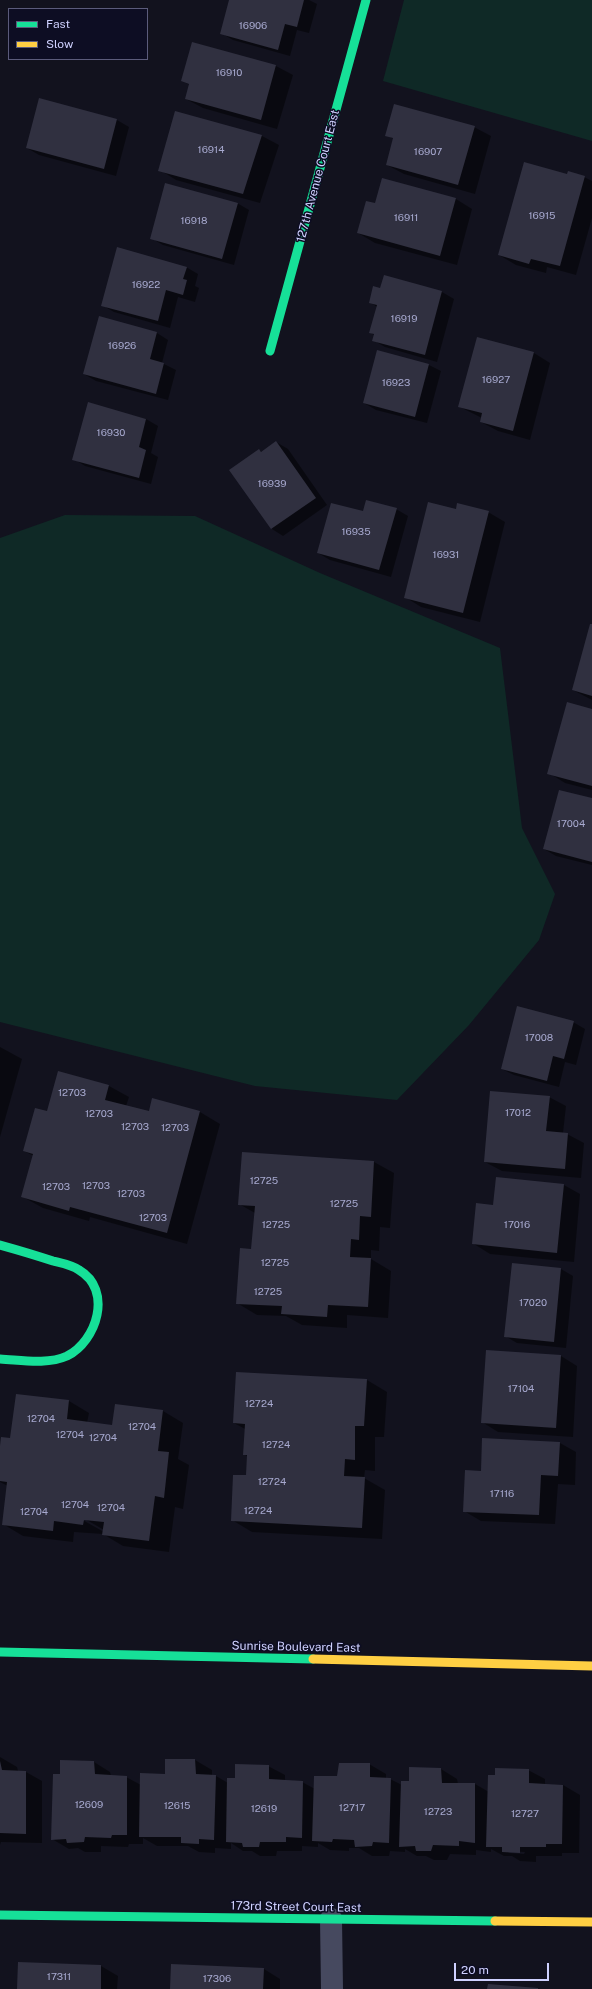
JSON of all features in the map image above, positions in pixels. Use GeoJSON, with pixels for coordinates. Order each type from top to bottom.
{"type":"FeatureCollection","features":[{"type":"Feature","properties":{"kind":"street","name":"127th Avenue Court East"},"geometry":{"type":"LineString","coordinates":[[270,351],[366,0]]}},
{"type":"Feature","properties":{"kind":"street"},"geometry":{"type":"LineString","coordinates":[[0,1245],[81,1270],[96,1288],[99,1307],[94,1329],[83,1345],[66,1356],[45,1360],[0,1359]]}},
{"type":"Feature","properties":{"kind":"street","name":"Sunrise Boulevard East"},"geometry":{"type":"LineString","coordinates":[[0,1652],[592,1666]]}},
{"type":"Feature","properties":{"kind":"street","name":"173rd Street Court East"},"geometry":{"type":"LineString","coordinates":[[0,1915],[592,1922]]}},
{"type":"Feature","properties":{"kind":"street"},"geometry":{"type":"LineString","coordinates":[[331,1919],[332,1989]]}},
{"type":"Feature","properties":{"kind":"green space"},"geometry":{"type":"Polygon","coordinates":[[[404,0],[592,0],[592,141],[383,81],[404,0]]]}},
{"type":"Feature","properties":{"kind":"green space"},"geometry":{"type":"Polygon","coordinates":[[[65,515],[195,516],[320,573],[500,648],[522,828],[555,894],[539,940],[469,1025],[397,1100],[255,1086],[0,1022],[0,538],[65,515]]]}},
{"type":"Feature","properties":{"kind":"building"},"geometry":{"type":"Polygon","coordinates":[[[229,0],[304,0],[297,27],[285,24],[278,50],[220,34],[229,0]]]}},
{"type":"Feature","properties":{"kind":"building"},"geometry":{"type":"Polygon","coordinates":[[[192,42],[276,65],[261,120],[185,99],[189,84],[181,81],[192,42]]]}},
{"type":"Feature","properties":{"kind":"building"},"geometry":{"type":"Polygon","coordinates":[[[39,98],[117,119],[104,169],[26,148],[39,98]]]}},
{"type":"Feature","properties":{"kind":"building"},"geometry":{"type":"Polygon","coordinates":[[[394,104],[475,126],[458,185],[386,165],[393,138],[385,136],[394,104]]]}},
{"type":"Feature","properties":{"kind":"building"},"geometry":{"type":"Polygon","coordinates":[[[175,111],[262,135],[243,194],[158,171],[175,111]]]}},
{"type":"Feature","properties":{"kind":"building"},"geometry":{"type":"Polygon","coordinates":[[[524,162],[567,174],[568,171],[585,176],[560,266],[531,259],[529,264],[498,255],[524,162]]]}},
{"type":"Feature","properties":{"kind":"building"},"geometry":{"type":"Polygon","coordinates":[[[382,178],[456,198],[440,256],[357,233],[366,201],[375,203],[382,178]]]}},
{"type":"Feature","properties":{"kind":"building"},"geometry":{"type":"Polygon","coordinates":[[[165,183],[238,203],[222,259],[150,239],[165,183]]]}},
{"type":"Feature","properties":{"kind":"building"},"geometry":{"type":"Polygon","coordinates":[[[117,247],[187,267],[183,279],[187,280],[183,295],[166,290],[158,321],[101,306],[117,247]]]}},
{"type":"Feature","properties":{"kind":"building"},"geometry":{"type":"Polygon","coordinates":[[[384,275],[442,291],[425,355],[372,341],[374,334],[369,333],[377,305],[369,303],[373,286],[380,288],[384,275]]]}},
{"type":"Feature","properties":{"kind":"building"},"geometry":{"type":"Polygon","coordinates":[[[99,316],[157,332],[150,359],[164,363],[156,394],[83,374],[99,316]]]}},
{"type":"Feature","properties":{"kind":"building"},"geometry":{"type":"Polygon","coordinates":[[[477,337],[534,352],[513,431],[480,422],[482,413],[458,407],[477,337]]]}},
{"type":"Feature","properties":{"kind":"building"},"geometry":{"type":"Polygon","coordinates":[[[377,350],[429,364],[415,417],[363,403],[377,350]]]}},
{"type":"Feature","properties":{"kind":"building"},"geometry":{"type":"Polygon","coordinates":[[[88,402],[146,419],[139,447],[146,450],[139,478],[72,460],[88,402]]]}},
{"type":"Feature","properties":{"kind":"building"},"geometry":{"type":"Polygon","coordinates":[[[276,441],[316,498],[271,529],[229,470],[259,449],[261,452],[276,441]]]}},
{"type":"Feature","properties":{"kind":"building"},"geometry":{"type":"Polygon","coordinates":[[[366,500],[397,508],[379,570],[317,553],[331,503],[363,511],[366,500]]]}},
{"type":"Feature","properties":{"kind":"building"},"geometry":{"type":"Polygon","coordinates":[[[428,502],[456,509],[457,503],[489,511],[463,613],[404,598],[428,502]]]}},
{"type":"Feature","properties":{"kind":"building"},"geometry":{"type":"Polygon","coordinates":[[[590,624],[592,624],[592,696],[572,690],[590,624]]]}},
{"type":"Feature","properties":{"kind":"building"},"geometry":{"type":"Polygon","coordinates":[[[567,702],[592,709],[592,786],[547,774],[567,702]]]}},
{"type":"Feature","properties":{"kind":"building"},"geometry":{"type":"Polygon","coordinates":[[[559,790],[592,798],[592,862],[543,849],[559,790]]]}},
{"type":"Feature","properties":{"kind":"building"},"geometry":{"type":"Polygon","coordinates":[[[517,1006],[574,1021],[564,1059],[553,1056],[547,1081],[501,1069],[517,1006]]]}},
{"type":"Feature","properties":{"kind":"building"},"geometry":{"type":"Polygon","coordinates":[[[58,1071],[109,1085],[105,1100],[149,1111],[152,1098],[200,1111],[167,1233],[70,1207],[69,1211],[21,1197],[33,1154],[23,1151],[35,1108],[47,1111],[58,1071]]]}},
{"type":"Feature","properties":{"kind":"building"},"geometry":{"type":"Polygon","coordinates":[[[490,1091],[550,1096],[546,1131],[568,1133],[565,1169],[484,1162],[490,1091]]]}},
{"type":"Feature","properties":{"kind":"building"},"geometry":{"type":"Polygon","coordinates":[[[242,1152],[374,1161],[371,1217],[360,1216],[359,1240],[351,1239],[350,1257],[371,1258],[368,1307],[328,1305],[327,1317],[281,1314],[282,1306],[236,1304],[240,1248],[251,1249],[255,1206],[238,1205],[242,1152]]]}},
{"type":"Feature","properties":{"kind":"building"},"geometry":{"type":"Polygon","coordinates":[[[496,1177],[564,1184],[557,1253],[472,1244],[476,1203],[493,1205],[496,1177]]]}},
{"type":"Feature","properties":{"kind":"building"},"geometry":{"type":"Polygon","coordinates":[[[512,1263],[561,1268],[554,1342],[504,1337],[512,1263]]]}},
{"type":"Feature","properties":{"kind":"building"},"geometry":{"type":"Polygon","coordinates":[[[486,1350],[561,1355],[556,1428],[481,1423],[486,1350]]]}},
{"type":"Feature","properties":{"kind":"building"},"geometry":{"type":"Polygon","coordinates":[[[236,1372],[367,1379],[364,1426],[355,1426],[355,1460],[345,1459],[344,1476],[365,1477],[362,1528],[231,1521],[233,1475],[246,1475],[247,1455],[243,1455],[245,1424],[233,1423],[236,1372]]]}},
{"type":"Feature","properties":{"kind":"building"},"geometry":{"type":"Polygon","coordinates":[[[16,1394],[69,1400],[67,1419],[112,1425],[115,1404],[163,1410],[158,1451],[169,1452],[164,1498],[155,1496],[149,1541],[102,1535],[104,1522],[84,1520],[83,1525],[54,1521],[53,1531],[2,1525],[7,1482],[0,1481],[0,1446],[1,1437],[10,1438],[16,1394]]]}},
{"type":"Feature","properties":{"kind":"building"},"geometry":{"type":"Polygon","coordinates":[[[482,1438],[560,1442],[558,1476],[541,1475],[539,1515],[463,1512],[465,1470],[481,1471],[482,1438]]]}},
{"type":"Feature","properties":{"kind":"building"},"geometry":{"type":"Polygon","coordinates":[[[165,1759],[195,1759],[196,1774],[216,1775],[214,1840],[199,1839],[199,1844],[181,1843],[181,1837],[139,1837],[140,1773],[165,1774],[165,1759]]]}},
{"type":"Feature","properties":{"kind":"building"},"geometry":{"type":"Polygon","coordinates":[[[60,1760],[94,1761],[95,1774],[127,1776],[127,1835],[112,1835],[111,1838],[85,1837],[84,1842],[67,1843],[66,1839],[51,1840],[53,1774],[60,1774],[60,1760]]]}},
{"type":"Feature","properties":{"kind":"building"},"geometry":{"type":"Polygon","coordinates":[[[0,1761],[2,1770],[26,1771],[26,1834],[0,1833],[0,1761]]]}},
{"type":"Feature","properties":{"kind":"building"},"geometry":{"type":"Polygon","coordinates":[[[339,1763],[370,1763],[370,1777],[391,1778],[389,1843],[373,1842],[372,1846],[355,1847],[354,1840],[333,1839],[332,1842],[312,1841],[314,1776],[337,1776],[339,1763]]]}},
{"type":"Feature","properties":{"kind":"building"},"geometry":{"type":"Polygon","coordinates":[[[235,1764],[269,1765],[269,1779],[303,1781],[302,1838],[286,1837],[286,1842],[260,1842],[259,1847],[243,1847],[242,1843],[226,1842],[227,1778],[235,1778],[235,1764]]]}},
{"type":"Feature","properties":{"kind":"building"},"geometry":{"type":"Polygon","coordinates":[[[409,1767],[441,1768],[442,1783],[475,1783],[475,1843],[459,1841],[459,1846],[433,1845],[431,1851],[416,1851],[415,1846],[399,1847],[401,1781],[409,1781],[409,1767]]]}},
{"type":"Feature","properties":{"kind":"building"},"geometry":{"type":"Polygon","coordinates":[[[495,1768],[529,1769],[529,1783],[563,1785],[562,1844],[546,1844],[546,1847],[520,1847],[520,1853],[502,1852],[502,1847],[486,1847],[488,1775],[495,1775],[495,1768]]]}},
{"type":"Feature","properties":{"kind":"building"},"geometry":{"type":"Polygon","coordinates":[[[18,1962],[101,1965],[101,1989],[17,1989],[18,1962]]]}},
{"type":"Feature","properties":{"kind":"building"},"geometry":{"type":"Polygon","coordinates":[[[171,1964],[264,1968],[263,1989],[170,1989],[171,1964]]]}},
{"type":"Feature","properties":{"kind":"building"},"geometry":{"type":"Polygon","coordinates":[[[488,1984],[538,1988],[538,1989],[487,1989],[488,1984]]]}},
{"type":"Feature","properties":{"kind":"traffic: fast"},"geometry":{"type":"LineString","coordinates":[[270,351],[366,0]]}},
{"type":"Feature","properties":{"kind":"traffic: fast"},"geometry":{"type":"LineString","coordinates":[[0,1245],[76,1268],[89,1279],[96,1290],[98,1302],[97,1315],[93,1327],[78,1349],[67,1356],[59,1359],[43,1361],[0,1359]]}},
{"type":"Feature","properties":{"kind":"traffic: fast"},"geometry":{"type":"LineString","coordinates":[[0,1652],[313,1659]]}},
{"type":"Feature","properties":{"kind":"traffic: fast"},"geometry":{"type":"LineString","coordinates":[[0,1915],[495,1921]]}},
{"type":"Feature","properties":{"kind":"traffic: slow"},"geometry":{"type":"LineString","coordinates":[[313,1659],[592,1666]]}},
{"type":"Feature","properties":{"kind":"traffic: slow"},"geometry":{"type":"LineString","coordinates":[[495,1921],[592,1922]]}}]}
